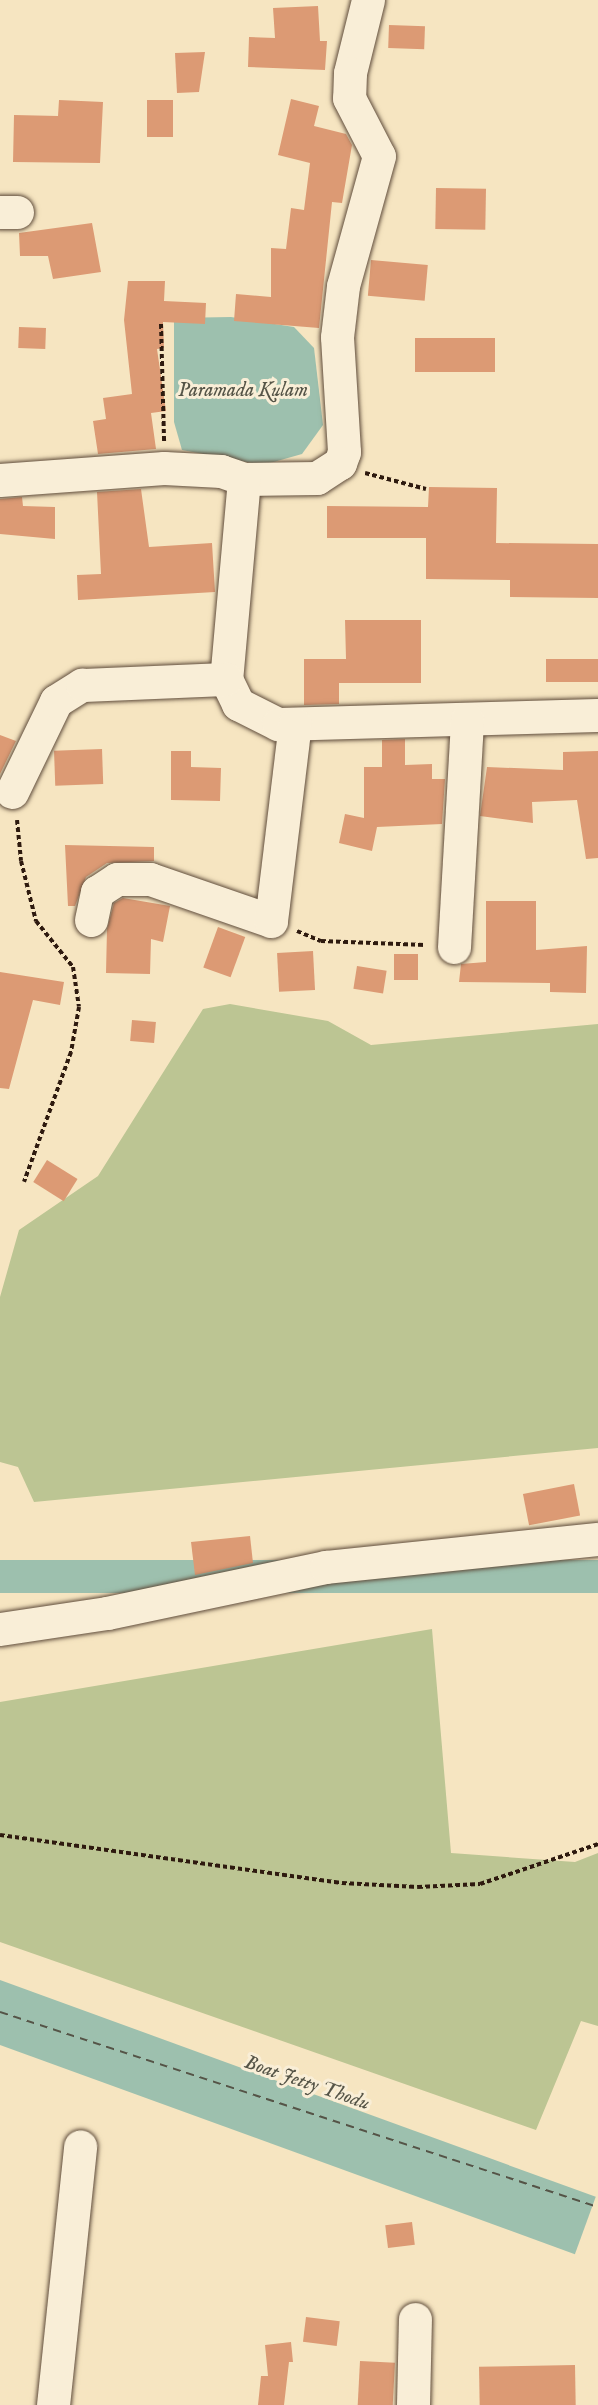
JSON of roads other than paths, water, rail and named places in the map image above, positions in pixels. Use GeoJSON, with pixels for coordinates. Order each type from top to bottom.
{"type":"FeatureCollection","features":[{"type":"Feature","properties":{"kind":"street"},"geometry":{"type":"LineString","coordinates":[[0,480],[164,468],[221,471],[244,479],[316,478],[340,463],[347,436],[337,337],[343,286],[379,156],[350,98],[350,73],[368,0]]}},
{"type":"Feature","properties":{"kind":"street"},"geometry":{"type":"LineString","coordinates":[[244,479],[226,679],[238,704],[278,724],[598,715]]}},
{"type":"Feature","properties":{"kind":"street"},"geometry":{"type":"LineString","coordinates":[[12,792],[56,701],[82,685],[226,679]]}},
{"type":"Feature","properties":{"kind":"street"},"geometry":{"type":"LineString","coordinates":[[454,947],[467,719]]}},
{"type":"Feature","properties":{"kind":"street"},"geometry":{"type":"LineString","coordinates":[[91,920],[97,892],[117,879],[150,879],[271,921],[295,724]]}},
{"type":"Feature","properties":{"kind":"street"},"geometry":{"type":"LineString","coordinates":[[0,1629],[107,1613],[326,1567],[598,1539]]}},
{"type":"Feature","properties":{"kind":"street"},"geometry":{"type":"LineString","coordinates":[[53,2405],[80,2146]]}},
{"type":"Feature","properties":{"kind":"street"},"geometry":{"type":"LineString","coordinates":[[413,2405],[415,2319]]}},
{"type":"Feature","properties":{"kind":"water","name":"Paramada Kulam"},"geometry":{"type":"Polygon","coordinates":[[[231,317],[294,327],[314,348],[323,425],[302,454],[263,465],[182,450],[174,422],[174,318],[231,317]]]}},
{"type":"Feature","properties":{"kind":"water"},"geometry":{"type":"Polygon","coordinates":[[[0,1560],[598,1560],[598,1593],[0,1593],[0,1560]]]}},
{"type":"Feature","properties":{"kind":"water"},"geometry":{"type":"Polygon","coordinates":[[[0,1980],[596,2197],[575,2254],[0,2045],[0,1980]]]}},
{"type":"Feature","properties":{"kind":"water label","name":"Boat Jetty Thodu"},"geometry":{"type":"Point","coordinates":[307,2083]}}]}
